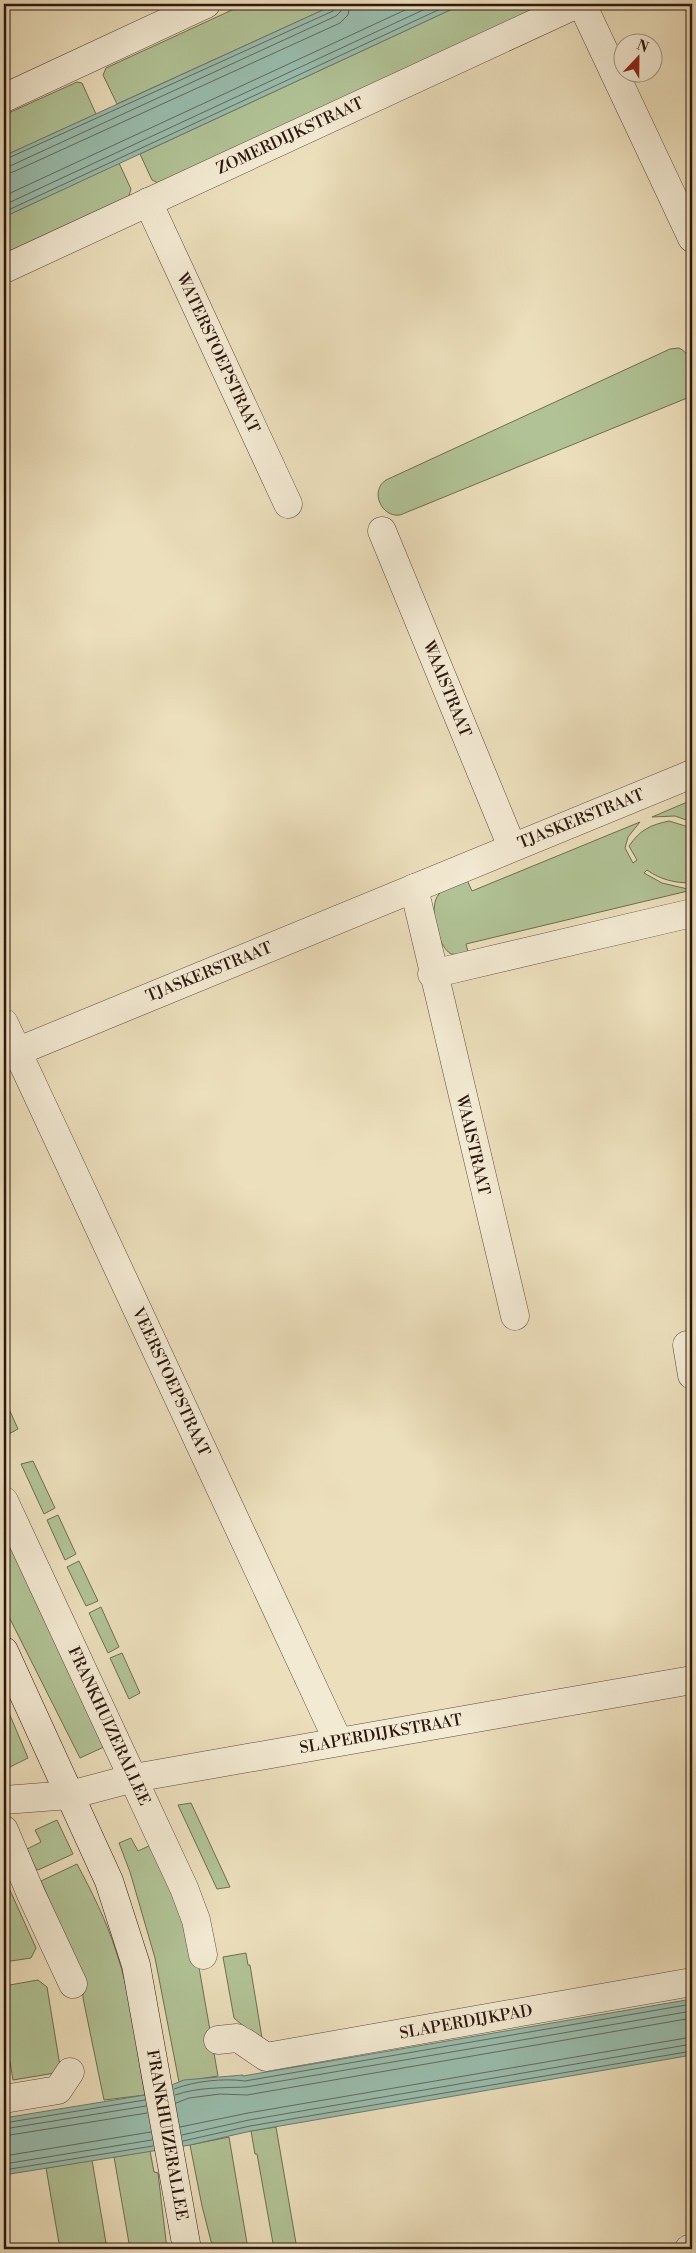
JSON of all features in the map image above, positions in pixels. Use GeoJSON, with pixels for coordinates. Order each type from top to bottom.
{"type":"FeatureCollection","features":[{"type":"Feature","properties":{"kind":"street"},"geometry":{"type":"LineString","coordinates":[[4,98],[206,4]]}},
{"type":"Feature","properties":{"kind":"street","name":"ZOMERDIJKSTRAAT"},"geometry":{"type":"LineString","coordinates":[[4,268],[577,4]]}},
{"type":"Feature","properties":{"kind":"street"},"geometry":{"type":"LineString","coordinates":[[582,4],[692,238]]}},
{"type":"Feature","properties":{"kind":"street","name":"WATERSTOEPSTRAAT"},"geometry":{"type":"LineString","coordinates":[[148,202],[288,504]]}},
{"type":"Feature","properties":{"kind":"street","name":"WAAISTRAAT"},"geometry":{"type":"LineString","coordinates":[[382,531],[512,847]]}},
{"type":"Feature","properties":{"kind":"street","name":"TJASKERSTRAAT"},"geometry":{"type":"LineString","coordinates":[[10,1054],[692,774]]}},
{"type":"Feature","properties":{"kind":"street"},"geometry":{"type":"LineString","coordinates":[[414,888],[432,974],[692,913]]}},
{"type":"Feature","properties":{"kind":"street","name":"WAAISTRAAT"},"geometry":{"type":"LineString","coordinates":[[432,974],[514,1316]]}},
{"type":"Feature","properties":{"kind":"street","name":"VEERSTOEPSTRAAT"},"geometry":{"type":"LineString","coordinates":[[4,1023],[10,1054],[338,1741]]}},
{"type":"Feature","properties":{"kind":"street"},"geometry":{"type":"LineString","coordinates":[[687,1345],[692,1375]]}},
{"type":"Feature","properties":{"kind":"street","name":"FRANKHUIZERALLEE"},"geometry":{"type":"LineString","coordinates":[[4,1501],[184,1888],[196,1920],[202,1955]]}},
{"type":"Feature","properties":{"kind":"street","name":"FRANKHUIZERALLEE"},"geometry":{"type":"LineString","coordinates":[[4,1651],[109,1881],[136,1965],[187,2249]]}},
{"type":"Feature","properties":{"kind":"street","name":"SLAPERDIJKSTRAAT"},"geometry":{"type":"LineString","coordinates":[[70,1795],[134,1778],[692,1680]]}},
{"type":"Feature","properties":{"kind":"street"},"geometry":{"type":"LineString","coordinates":[[4,1800],[70,1795]]}},
{"type":"Feature","properties":{"kind":"street"},"geometry":{"type":"LineString","coordinates":[[4,1830],[28,1889],[73,1984]]}},
{"type":"Feature","properties":{"kind":"street","name":"SLAPERDIJKPAD"},"geometry":{"type":"LineString","coordinates":[[233,2040],[266,2057],[692,1982]]}},
{"type":"Feature","properties":{"kind":"street"},"geometry":{"type":"LineString","coordinates":[[4,2099],[58,2090],[79,2071]]}},
{"type":"Feature","properties":{"kind":"shaded area"},"geometry":{"type":"Polygon","coordinates":[[[245,4],[336,4],[117,104],[103,75],[106,68],[245,4]]]}},
{"type":"Feature","properties":{"kind":"shaded area"},"geometry":{"type":"Polygon","coordinates":[[[463,4],[545,4],[158,183],[152,180],[140,154],[463,4]]]}},
{"type":"Feature","properties":{"kind":"shaded area"},"geometry":{"type":"Polygon","coordinates":[[[77,82],[82,83],[96,114],[4,156],[4,115],[77,82]]]}},
{"type":"Feature","properties":{"kind":"shaded area"},"geometry":{"type":"Polygon","coordinates":[[[119,163],[131,189],[129,196],[4,254],[4,217],[119,163]]]}},
{"type":"Feature","properties":{"kind":"shaded area"},"geometry":{"type":"Polygon","coordinates":[[[679,348],[685,352],[693,369],[692,396],[400,515],[388,512],[380,503],[378,491],[386,480],[670,349],[679,348]]]}},
{"type":"Feature","properties":{"kind":"shaded area"},"geometry":{"type":"Polygon","coordinates":[[[692,800],[692,822],[675,816],[652,817],[692,800]]]}},
{"type":"Feature","properties":{"kind":"shaded area"},"geometry":{"type":"Polygon","coordinates":[[[669,821],[692,828],[692,883],[668,880],[647,870],[644,873],[662,883],[692,890],[466,944],[469,955],[451,954],[442,943],[438,935],[434,907],[439,894],[448,887],[467,880],[472,891],[640,822],[628,837],[625,848],[633,863],[637,860],[629,846],[633,840],[646,829],[669,821]]]}},
{"type":"Feature","properties":{"kind":"shaded area"},"geometry":{"type":"Polygon","coordinates":[[[4,1398],[18,1429],[7,1435],[4,1428],[4,1398]]]}},
{"type":"Feature","properties":{"kind":"shaded area"},"geometry":{"type":"Polygon","coordinates":[[[33,1461],[55,1508],[44,1514],[21,1464],[33,1461]]]}},
{"type":"Feature","properties":{"kind":"shaded area"},"geometry":{"type":"Polygon","coordinates":[[[58,1515],[76,1554],[65,1560],[47,1520],[58,1515]]]}},
{"type":"Feature","properties":{"kind":"shaded area"},"geometry":{"type":"Polygon","coordinates":[[[4,1525],[106,1746],[80,1758],[4,1607],[4,1525]]]}},
{"type":"Feature","properties":{"kind":"shaded area"},"geometry":{"type":"Polygon","coordinates":[[[79,1561],[98,1601],[86,1606],[67,1567],[79,1561]]]}},
{"type":"Feature","properties":{"kind":"shaded area"},"geometry":{"type":"Polygon","coordinates":[[[101,1607],[119,1647],[108,1653],[89,1613],[101,1607]]]}},
{"type":"Feature","properties":{"kind":"shaded area"},"geometry":{"type":"Polygon","coordinates":[[[122,1653],[140,1693],[129,1699],[110,1658],[122,1653]]]}},
{"type":"Feature","properties":{"kind":"shaded area"},"geometry":{"type":"Polygon","coordinates":[[[4,1701],[28,1758],[4,1770],[4,1701]]]}},
{"type":"Feature","properties":{"kind":"shaded area"},"geometry":{"type":"Polygon","coordinates":[[[191,1803],[230,1887],[217,1889],[178,1805],[191,1803]]]}},
{"type":"Feature","properties":{"kind":"shaded area"},"geometry":{"type":"Polygon","coordinates":[[[57,1820],[73,1854],[38,1870],[27,1849],[41,1842],[35,1830],[57,1820]]]}},
{"type":"Feature","properties":{"kind":"shaded area"},"geometry":{"type":"Polygon","coordinates":[[[131,1838],[138,1851],[151,1845],[172,1889],[197,1956],[218,2076],[179,2082],[155,1958],[130,1872],[119,1843],[131,1838]]]}},
{"type":"Feature","properties":{"kind":"shaded area"},"geometry":{"type":"Polygon","coordinates":[[[77,1864],[103,1917],[121,1968],[130,2004],[145,2095],[104,2100],[83,1998],[83,1977],[41,1881],[77,1864]]]}},
{"type":"Feature","properties":{"kind":"shaded area"},"geometry":{"type":"Polygon","coordinates":[[[4,1877],[36,1948],[31,1958],[4,1962],[4,1877]]]}},
{"type":"Feature","properties":{"kind":"shaded area"},"geometry":{"type":"Polygon","coordinates":[[[246,1953],[248,1965],[250,1965],[262,2038],[254,2039],[248,2035],[247,2029],[234,2018],[223,1957],[246,1953]]]}},
{"type":"Feature","properties":{"kind":"shaded area"},"geometry":{"type":"Polygon","coordinates":[[[38,1980],[47,1987],[61,2072],[13,2080],[4,2026],[4,1986],[38,1980]]]}},
{"type":"Feature","properties":{"kind":"shaded area"},"geometry":{"type":"Polygon","coordinates":[[[276,2127],[297,2249],[274,2249],[251,2131],[276,2127]]]}},
{"type":"Feature","properties":{"kind":"shaded area"},"geometry":{"type":"Polygon","coordinates":[[[229,2137],[248,2249],[213,2249],[190,2145],[229,2137]]]}},
{"type":"Feature","properties":{"kind":"shaded area"},"geometry":{"type":"Polygon","coordinates":[[[150,2151],[154,2172],[158,2173],[167,2249],[130,2249],[114,2157],[150,2151]]]}},
{"type":"Feature","properties":{"kind":"shaded area"},"geometry":{"type":"Polygon","coordinates":[[[92,2160],[107,2249],[60,2249],[46,2168],[92,2160]]]}},
{"type":"Feature","properties":{"kind":"water"},"geometry":{"type":"Polygon","coordinates":[[[336,4],[463,4],[4,217],[4,156],[336,4]]]}},
{"type":"Feature","properties":{"kind":"water"},"geometry":{"type":"Polygon","coordinates":[[[692,1999],[692,2055],[251,2131],[190,2145],[4,2175],[4,2118],[145,2095],[184,2080],[243,2076],[692,1999]]]}}]}
